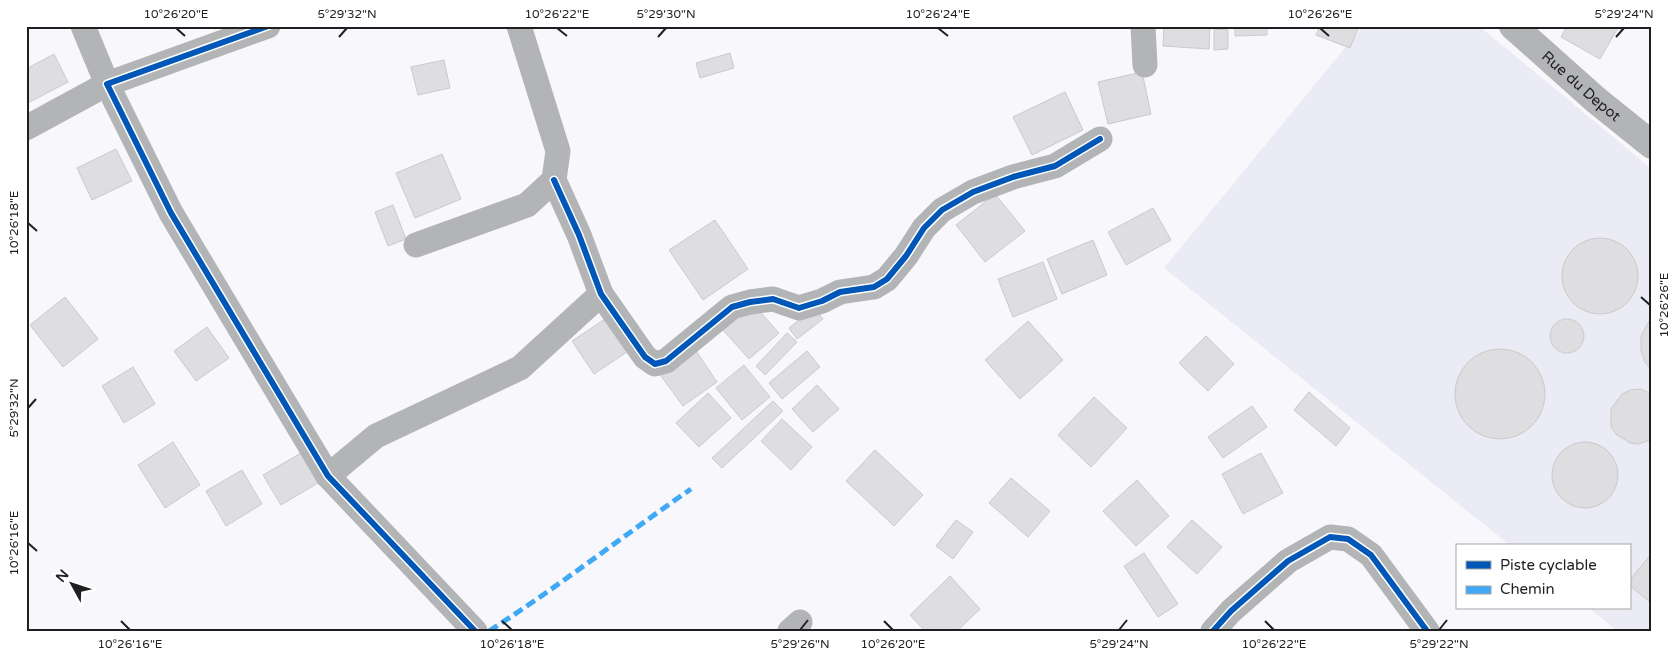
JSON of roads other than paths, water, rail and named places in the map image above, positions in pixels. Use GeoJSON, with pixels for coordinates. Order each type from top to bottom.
{"type":"FeatureCollection","features":[{"type":"Feature","properties":{"kind":"street"},"geometry":{"type":"LineString","coordinates":[[83,26],[107,84],[171,213],[328,476],[475,631]]}},
{"type":"Feature","properties":{"kind":"street"},"geometry":{"type":"LineString","coordinates":[[26,128],[107,84],[268,26]]}},
{"type":"Feature","properties":{"kind":"street"},"geometry":{"type":"LineString","coordinates":[[519,26],[558,151],[554,180],[601,294],[645,358],[655,364],[666,361],[732,307],[773,299],[799,308],[822,301],[840,292],[874,287],[887,279],[906,256],[924,228],[942,210],[973,192],[1013,177],[1055,166],[1100,140]]}},
{"type":"Feature","properties":{"kind":"street"},"geometry":{"type":"LineString","coordinates":[[1143,26],[1145,65]]}},
{"type":"Feature","properties":{"kind":"street","name":"Rue du Depot"},"geometry":{"type":"LineString","coordinates":[[1513,26],[1596,100],[1652,145]]}},
{"type":"Feature","properties":{"kind":"street"},"geometry":{"type":"LineString","coordinates":[[416,245],[527,205],[554,180]]}},
{"type":"Feature","properties":{"kind":"street"},"geometry":{"type":"LineString","coordinates":[[328,476],[376,436],[520,368],[601,294]]}},
{"type":"Feature","properties":{"kind":"street"},"geometry":{"type":"LineString","coordinates":[[1213,631],[1232,611],[1288,561],[1330,537],[1348,539],[1372,555],[1427,631]]}}]}
